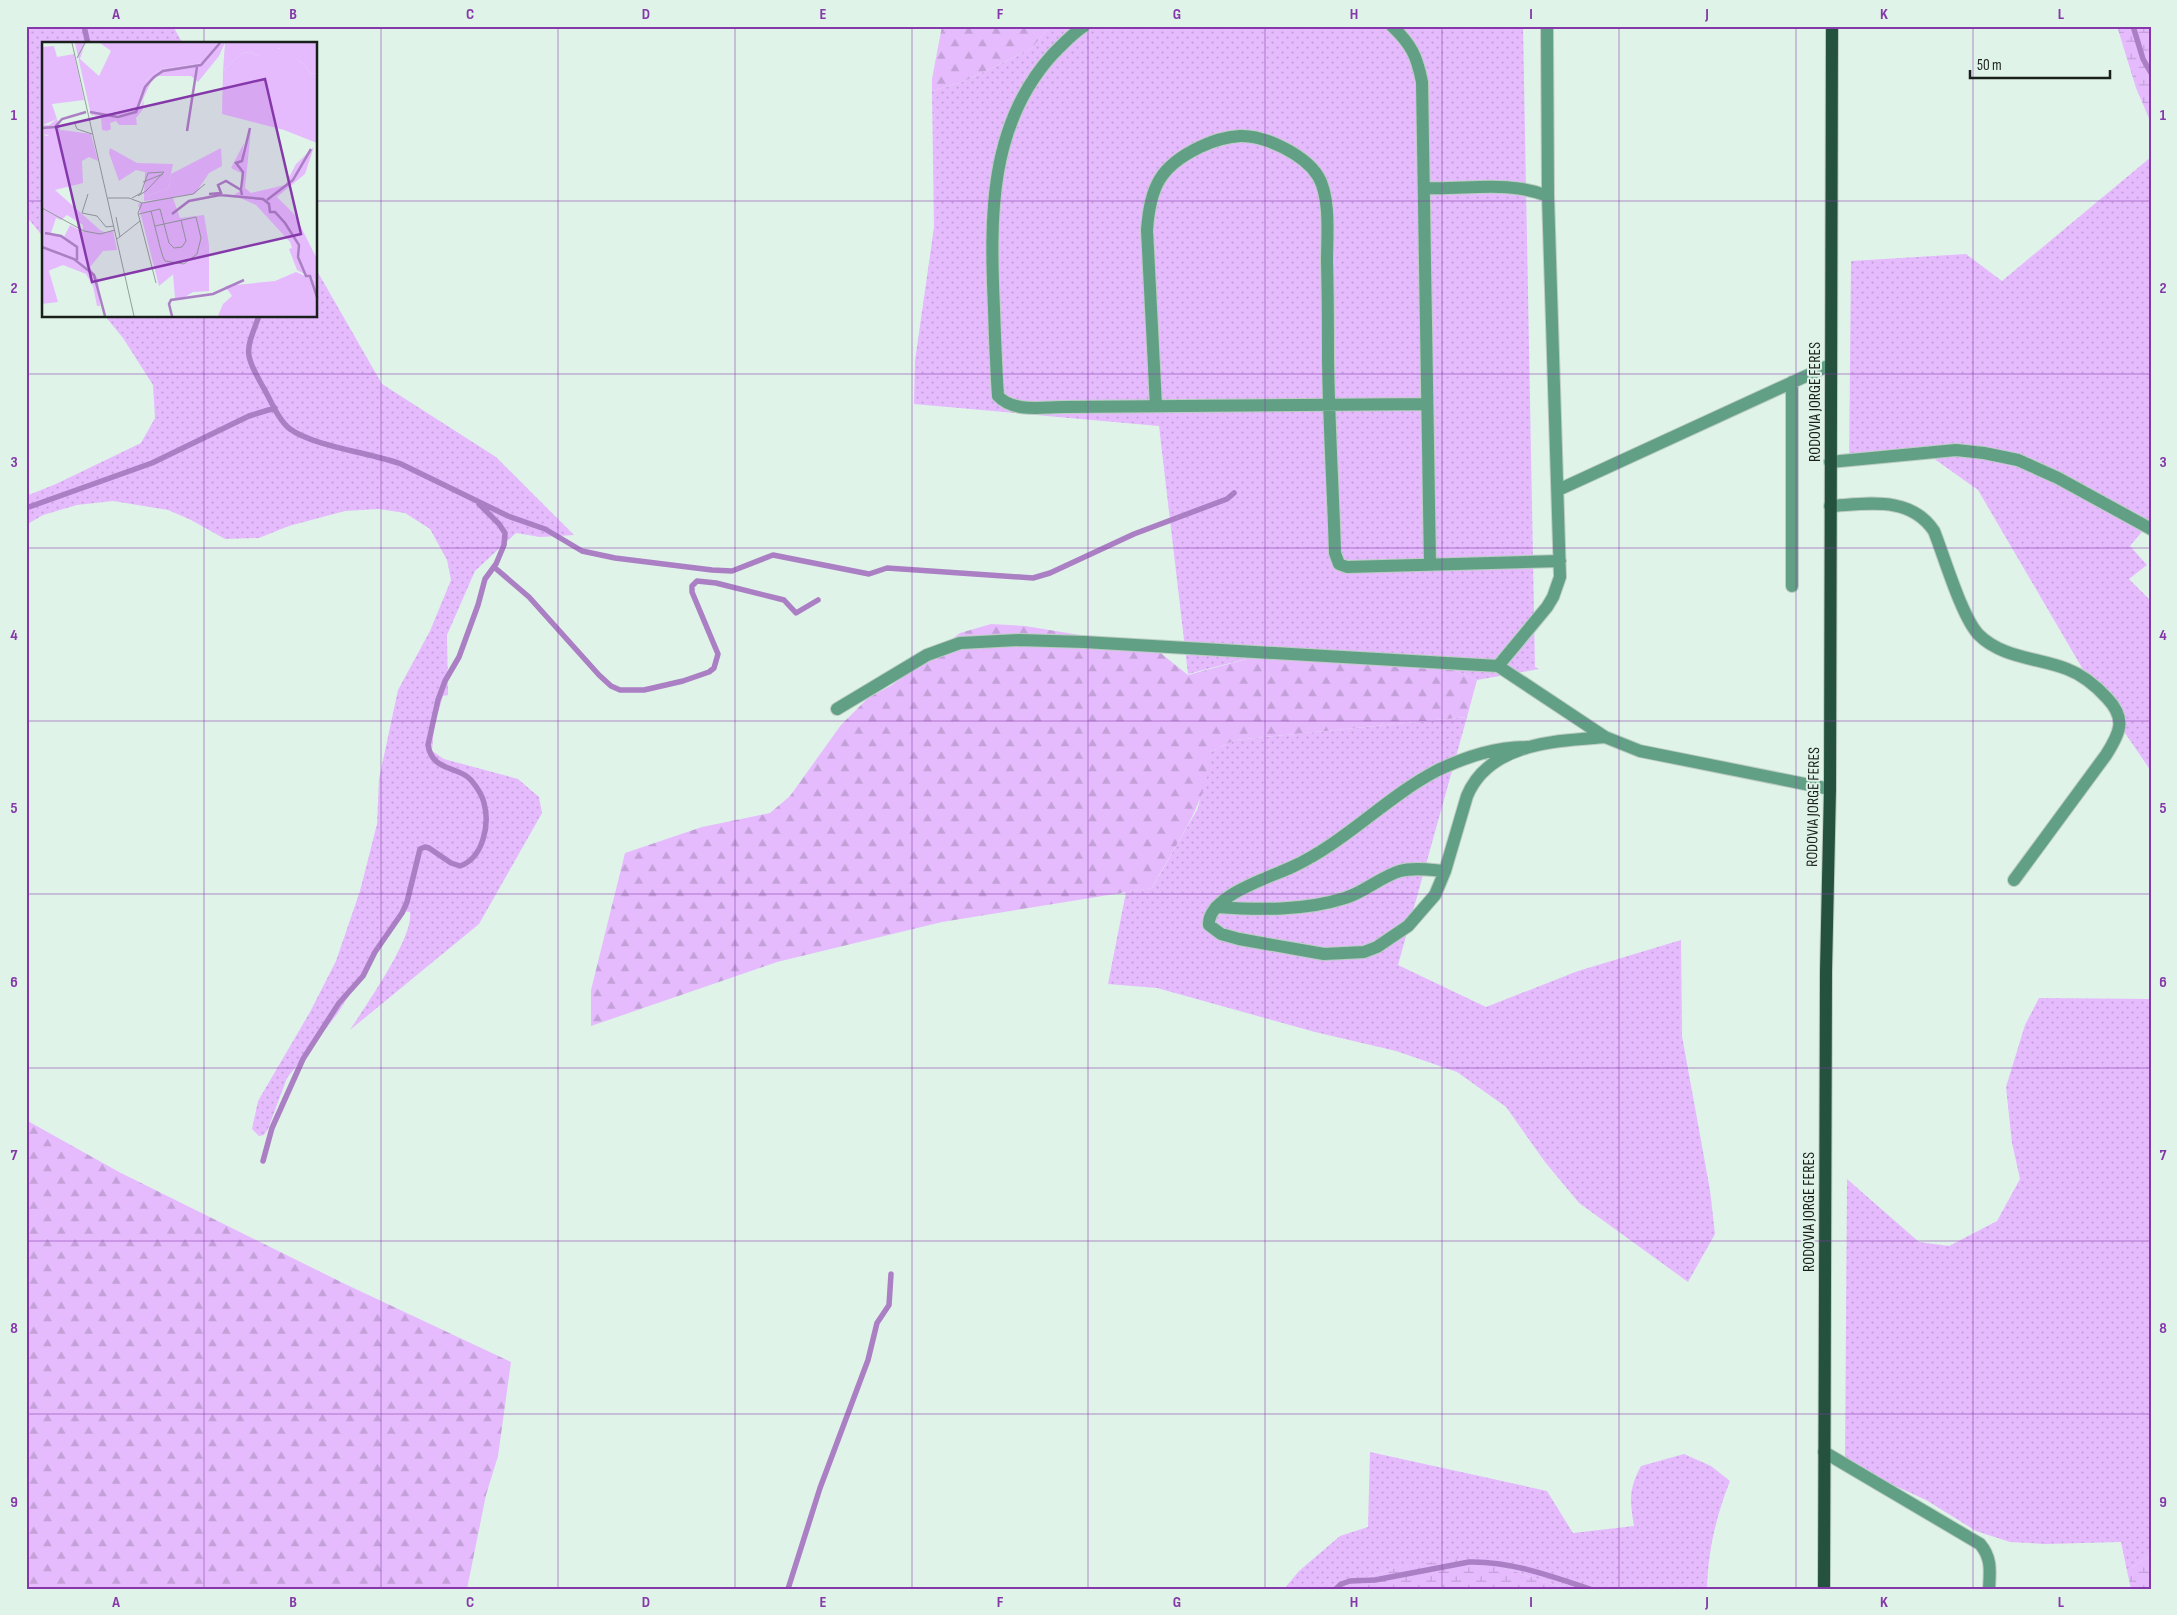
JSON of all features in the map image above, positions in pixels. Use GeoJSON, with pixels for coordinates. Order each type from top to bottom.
{"type":"FeatureCollection","features":[{"type":"Feature","properties":{"kind":"main road","name":"RODOVIA JORGE FERES"},"geometry":{"type":"LineString","coordinates":[[1824,1589],[1826,981],[1830,789],[1832,26]]}},
{"type":"Feature","properties":{"kind":"street"},"geometry":{"type":"LineString","coordinates":[[1084,26],[1072,34],[1042,66],[1018,102],[1001,157],[995,183],[991,245],[998,396],[1005,403],[1022,407],[1428,404]]}},
{"type":"Feature","properties":{"kind":"street"},"geometry":{"type":"LineString","coordinates":[[1392,26],[1407,41],[1418,61],[1422,82],[1430,565]]}},
{"type":"Feature","properties":{"kind":"street"},"geometry":{"type":"LineString","coordinates":[[1498,666],[1553,597],[1560,577],[1548,196],[1547,26]]}},
{"type":"Feature","properties":{"kind":"street"},"geometry":{"type":"LineString","coordinates":[[1156,406],[1147,230],[1148,210],[1153,191],[1164,170],[1182,155],[1211,142],[1241,136],[1265,141],[1286,149],[1306,161],[1319,177],[1327,206],[1330,405],[1335,553],[1340,564],[1347,567],[1560,561]]}},
{"type":"Feature","properties":{"kind":"street"},"geometry":{"type":"LineString","coordinates":[[1424,188],[1518,187],[1548,196]]}},
{"type":"Feature","properties":{"kind":"street"},"geometry":{"type":"LineString","coordinates":[[1558,490],[1830,365]]}},
{"type":"Feature","properties":{"kind":"street"},"geometry":{"type":"LineString","coordinates":[[1792,382],[1792,586]]}},
{"type":"Feature","properties":{"kind":"street"},"geometry":{"type":"LineString","coordinates":[[1830,462],[1956,450],[2018,460],[2058,478],[2151,529]]}},
{"type":"Feature","properties":{"kind":"street"},"geometry":{"type":"LineString","coordinates":[[1830,506],[1894,504],[1917,513],[1928,522],[1934,531],[1964,610],[1979,635],[2004,651],[2067,668],[2080,674],[2102,692],[2116,708],[2119,726],[2116,739],[2014,880]]}},
{"type":"Feature","properties":{"kind":"street"},"geometry":{"type":"LineString","coordinates":[[836,709],[927,654],[960,642],[1084,642],[1498,666],[1605,737],[1640,751],[1830,789]]}},
{"type":"Feature","properties":{"kind":"street"},"geometry":{"type":"LineString","coordinates":[[1529,747],[1498,760],[1477,777],[1467,796],[1445,871],[1435,894],[1408,926],[1393,937],[1364,952],[1324,954],[1221,934],[1209,925],[1210,914],[1216,906],[1229,896],[1316,855],[1436,771],[1477,753],[1512,747],[1529,747],[1605,737]]}},
{"type":"Feature","properties":{"kind":"street"},"geometry":{"type":"LineString","coordinates":[[1216,906],[1248,909],[1304,907],[1348,898],[1400,871],[1414,869],[1445,871]]}},
{"type":"Feature","properties":{"kind":"street"},"geometry":{"type":"LineString","coordinates":[[1824,1452],[1980,1544],[1987,1553],[1990,1564],[1988,1589]]}},
{"type":"Feature","properties":{"kind":"green space"},"geometry":{"type":"Polygon","coordinates":[[[26,26],[173,26],[182,42],[42,42],[42,236],[26,216],[26,26]]]}},
{"type":"Feature","properties":{"kind":"green space"},"geometry":{"type":"Polygon","coordinates":[[[942,26],[1050,26],[1032,48],[965,81],[932,91],[932,79],[942,26]]]}},
{"type":"Feature","properties":{"kind":"green space"},"geometry":{"type":"Polygon","coordinates":[[[1050,26],[1523,26],[1535,667],[1539,669],[1477,680],[1443,665],[1288,648],[1188,674],[1159,426],[914,404],[915,361],[934,227],[932,91],[965,81],[1032,48],[1050,26]]]}},
{"type":"Feature","properties":{"kind":"green space"},"geometry":{"type":"Polygon","coordinates":[[[2117,26],[2151,26],[2151,123],[2136,88],[2117,26]]]}},
{"type":"Feature","properties":{"kind":"green space"},"geometry":{"type":"Polygon","coordinates":[[[2151,157],[2151,521],[2130,546],[2147,565],[2129,579],[2151,601],[2151,771],[2092,685],[1978,490],[1926,453],[1849,466],[1851,261],[1966,254],[2002,281],[2151,157]]]}},
{"type":"Feature","properties":{"kind":"green space"},"geometry":{"type":"Polygon","coordinates":[[[318,272],[382,384],[496,457],[574,535],[540,537],[516,533],[475,571],[447,635],[448,695],[443,696],[434,726],[432,751],[444,759],[518,779],[539,797],[542,813],[479,924],[350,1030],[387,972],[404,938],[409,924],[410,912],[402,911],[338,1013],[287,1078],[268,1129],[264,1135],[259,1136],[252,1129],[258,1101],[310,1012],[336,961],[360,891],[377,824],[379,779],[398,690],[430,631],[451,580],[447,560],[430,529],[405,513],[379,509],[345,511],[289,526],[259,538],[225,539],[191,520],[168,510],[113,501],[77,505],[43,515],[26,525],[26,496],[56,484],[141,443],[155,418],[153,385],[123,338],[107,318],[318,318],[318,272]]]}},
{"type":"Feature","properties":{"kind":"green space"},"geometry":{"type":"Polygon","coordinates":[[[991,624],[1025,626],[1153,647],[1188,675],[1288,648],[1443,665],[1477,680],[1467,717],[1235,740],[1210,752],[1209,769],[1198,805],[1152,888],[942,922],[777,962],[591,1026],[591,990],[625,853],[702,827],[770,813],[790,796],[841,725],[868,698],[892,685],[960,633],[991,624]]]}},
{"type":"Feature","properties":{"kind":"green space"},"geometry":{"type":"Polygon","coordinates":[[[1467,717],[1398,965],[1486,1007],[1578,971],[1681,940],[1682,1036],[1710,1190],[1715,1234],[1688,1282],[1579,1203],[1545,1162],[1506,1107],[1457,1072],[1396,1051],[1315,1032],[1157,988],[1108,984],[1126,892],[1152,888],[1198,808],[1210,752],[1235,740],[1467,717]]]}},
{"type":"Feature","properties":{"kind":"green space"},"geometry":{"type":"Polygon","coordinates":[[[2039,998],[2151,999],[2151,1554],[2127,1571],[2121,1542],[2045,1544],[2010,1542],[1976,1531],[1926,1500],[1847,1464],[1845,1460],[1847,1179],[1919,1242],[1949,1246],[1997,1221],[2020,1179],[2012,1143],[2006,1087],[2025,1025],[2039,998]]]}},
{"type":"Feature","properties":{"kind":"green space"},"geometry":{"type":"Polygon","coordinates":[[[26,1120],[119,1172],[345,1284],[511,1362],[498,1456],[486,1495],[467,1589],[26,1589],[26,1120]]]}},
{"type":"Feature","properties":{"kind":"green space"},"geometry":{"type":"Polygon","coordinates":[[[1370,1452],[1547,1491],[1573,1533],[1634,1526],[1631,1496],[1634,1482],[1641,1466],[1684,1454],[1711,1466],[1730,1481],[1714,1534],[1709,1561],[1707,1589],[1567,1589],[1504,1568],[1401,1566],[1332,1589],[1284,1589],[1299,1571],[1340,1536],[1368,1527],[1370,1452]]]}},
{"type":"Feature","properties":{"kind":"green space"},"geometry":{"type":"Polygon","coordinates":[[[2151,1554],[2151,1589],[2131,1589],[2127,1571],[2151,1554]]]}},
{"type":"Feature","properties":{"kind":"green space"},"geometry":{"type":"Polygon","coordinates":[[[1461,1559],[1504,1568],[1567,1589],[1332,1589],[1401,1566],[1461,1559]]]}},
{"type":"Feature","properties":{"kind":"waterway"},"geometry":{"type":"LineString","coordinates":[[84,26],[88,42]]}},
{"type":"Feature","properties":{"kind":"waterway"},"geometry":{"type":"LineString","coordinates":[[2133,26],[2143,59],[2151,73]]}},
{"type":"Feature","properties":{"kind":"waterway"},"geometry":{"type":"LineString","coordinates":[[258,318],[249,345],[252,366],[275,409],[290,429],[300,435],[327,445],[401,464],[508,516],[545,529],[582,551],[615,558],[732,571],[773,555],[869,574],[887,568],[1033,578],[1050,573],[1134,534],[1227,499],[1234,493]]}},
{"type":"Feature","properties":{"kind":"waterway"},"geometry":{"type":"LineString","coordinates":[[26,508],[152,463],[249,416],[275,408]]}},
{"type":"Feature","properties":{"kind":"waterway"},"geometry":{"type":"LineString","coordinates":[[263,1161],[272,1128],[303,1059],[339,1003],[363,976],[375,952],[402,913],[407,902],[420,849],[429,848],[451,863],[460,866],[474,856],[483,840],[486,812],[479,790],[466,776],[435,760],[428,745],[438,700],[445,681],[459,657],[478,605],[485,579],[496,564],[504,545],[505,533],[499,524],[479,504]]}},
{"type":"Feature","properties":{"kind":"waterway"},"geometry":{"type":"LineString","coordinates":[[494,567],[529,597],[599,675],[611,686],[620,690],[644,690],[683,681],[709,672],[714,668],[718,654],[692,592],[692,586],[697,581],[716,583],[784,600],[796,613],[818,600]]}},
{"type":"Feature","properties":{"kind":"waterway"},"geometry":{"type":"LineString","coordinates":[[788,1589],[820,1488],[868,1360],[877,1323],[889,1305],[891,1274]]}},
{"type":"Feature","properties":{"kind":"waterway"},"geometry":{"type":"LineString","coordinates":[[1336,1589],[1341,1584],[1350,1581],[1375,1580],[1469,1562],[1484,1562],[1515,1567],[1545,1574],[1590,1589]]}}]}
